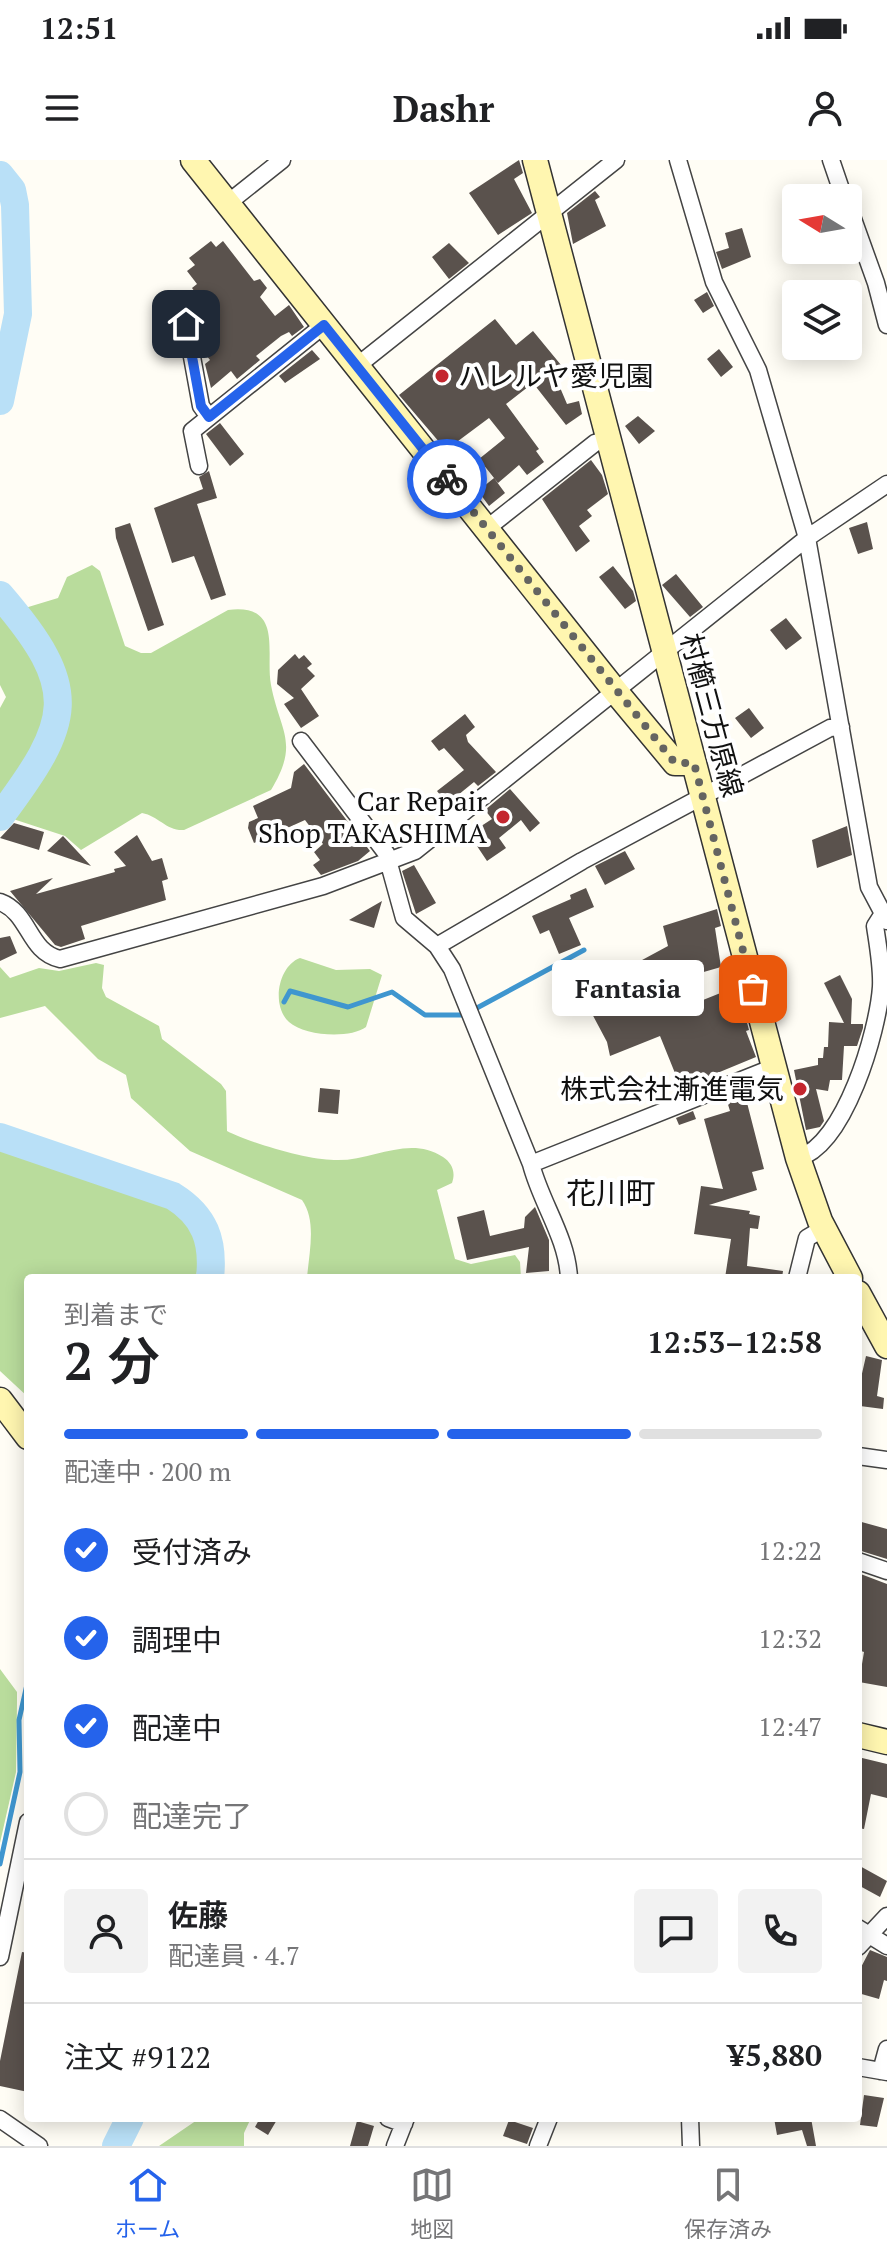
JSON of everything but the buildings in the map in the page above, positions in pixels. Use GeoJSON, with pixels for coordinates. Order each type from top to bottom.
{"type":"FeatureCollection","features":[{"type":"Feature","properties":{"kind":"main road"},"geometry":{"type":"LineString","coordinates":[[193,160],[616,692],[675,763],[694,763]]}},
{"type":"Feature","properties":{"kind":"main road","name":"村櫛三方原線"},"geometry":{"type":"LineString","coordinates":[[535,160],[798,1158],[824,1228],[848,1274]]}},
{"type":"Feature","properties":{"kind":"main road"},"geometry":{"type":"LineString","coordinates":[[862,1297],[878,1312],[887,1346]]}},
{"type":"Feature","properties":{"kind":"main road"},"geometry":{"type":"LineString","coordinates":[[0,1400],[24,1431]]}},
{"type":"Feature","properties":{"kind":"main road"},"geometry":{"type":"LineString","coordinates":[[862,1736],[887,1742]]}},
{"type":"Feature","properties":{"kind":"street"},"geometry":{"type":"LineString","coordinates":[[228,203],[282,160]]}},
{"type":"Feature","properties":{"kind":"street"},"geometry":{"type":"LineString","coordinates":[[357,366],[616,160]]}},
{"type":"Feature","properties":{"kind":"street"},"geometry":{"type":"LineString","coordinates":[[678,160],[714,282],[758,370],[807,538],[869,887],[884,918],[875,926],[881,975],[879,1001],[855,1086],[846,1107],[811,1154],[798,1158]]}},
{"type":"Feature","properties":{"kind":"street"},"geometry":{"type":"LineString","coordinates":[[831,160],[839,184]]}},
{"type":"Feature","properties":{"kind":"street"},"geometry":{"type":"LineString","coordinates":[[862,242],[887,325]]}},
{"type":"Feature","properties":{"kind":"street"},"geometry":{"type":"LineString","coordinates":[[186,324],[201,406],[209,417]]}},
{"type":"Feature","properties":{"kind":"street"},"geometry":{"type":"LineString","coordinates":[[199,466],[192,431],[324,325]]}},
{"type":"Feature","properties":{"kind":"street"},"geometry":{"type":"LineString","coordinates":[[486,529],[595,443],[609,439]]}},
{"type":"Feature","properties":{"kind":"street"},"geometry":{"type":"LineString","coordinates":[[0,902],[25,920],[43,952],[60,959],[319,887],[387,864],[425,844],[807,538],[887,484]]}},
{"type":"Feature","properties":{"kind":"street"},"geometry":{"type":"LineString","coordinates":[[437,946],[582,861],[830,728],[841,727]]}},
{"type":"Feature","properties":{"kind":"street"},"geometry":{"type":"LineString","coordinates":[[301,741],[386,853],[404,918],[437,946],[452,969],[531,1164],[539,1194],[565,1247],[568,1274]]}},
{"type":"Feature","properties":{"kind":"street"},"geometry":{"type":"LineString","coordinates":[[531,1164],[774,1067]]}},
{"type":"Feature","properties":{"kind":"street"},"geometry":{"type":"LineString","coordinates":[[798,1274],[807,1238],[824,1228]]}},
{"type":"Feature","properties":{"kind":"street"},"geometry":{"type":"LineString","coordinates":[[862,1457],[887,1460]]}},
{"type":"Feature","properties":{"kind":"street"},"geometry":{"type":"LineString","coordinates":[[862,1562],[887,1571]]}},
{"type":"Feature","properties":{"kind":"street"},"geometry":{"type":"LineString","coordinates":[[0,1957],[24,1841]]}},
{"type":"Feature","properties":{"kind":"street"},"geometry":{"type":"LineString","coordinates":[[862,1937],[887,1916]]}},
{"type":"Feature","properties":{"kind":"street"},"geometry":{"type":"LineString","coordinates":[[862,1937],[887,1946]]}},
{"type":"Feature","properties":{"kind":"street"},"geometry":{"type":"LineString","coordinates":[[862,2068],[884,2072],[887,2049]]}},
{"type":"Feature","properties":{"kind":"street"},"geometry":{"type":"LineString","coordinates":[[0,2119],[39,2146]]}},
{"type":"Feature","properties":{"kind":"street"},"geometry":{"type":"LineString","coordinates":[[395,2146],[399,2122]]}},
{"type":"Feature","properties":{"kind":"street"},"geometry":{"type":"LineString","coordinates":[[538,2146],[547,2122]]}},
{"type":"Feature","properties":{"kind":"street"},"geometry":{"type":"LineString","coordinates":[[690,2122],[691,2146]]}},
{"type":"Feature","properties":{"kind":"green space"},"geometry":{"type":"Polygon","coordinates":[[[92,565],[100,571],[125,646],[141,653],[151,653],[228,610],[246,610],[258,614],[265,622],[270,645],[271,685],[286,748],[280,774],[271,790],[184,830],[172,828],[142,813],[81,850],[65,836],[10,818],[54,749],[63,707],[57,664],[26,616],[25,608],[58,598],[67,577],[92,565]]]}},
{"type":"Feature","properties":{"kind":"green space"},"geometry":{"type":"Polygon","coordinates":[[[0,604],[40,659],[49,683],[51,705],[47,728],[37,752],[0,808],[0,708],[6,697],[0,685],[0,604]]]}},
{"type":"Feature","properties":{"kind":"green space"},"geometry":{"type":"Polygon","coordinates":[[[300,958],[336,970],[370,969],[382,975],[366,1027],[349,1033],[327,1034],[305,1030],[289,1022],[280,1006],[280,987],[286,969],[300,958]]]}},
{"type":"Feature","properties":{"kind":"green space"},"geometry":{"type":"Polygon","coordinates":[[[96,963],[104,965],[102,988],[106,997],[159,1026],[162,1039],[221,1084],[226,1091],[227,1131],[279,1150],[323,1159],[348,1160],[403,1148],[417,1148],[443,1157],[449,1162],[454,1175],[452,1183],[437,1190],[455,1259],[471,1264],[515,1255],[520,1262],[521,1274],[307,1274],[311,1227],[302,1200],[190,1151],[131,1098],[126,1075],[98,1059],[45,1006],[0,1018],[0,967],[10,978],[39,968],[59,971],[96,963]]]}},
{"type":"Feature","properties":{"kind":"green space"},"geometry":{"type":"Polygon","coordinates":[[[0,1143],[127,1186],[173,1211],[187,1224],[198,1250],[197,1274],[24,1274],[24,1393],[0,1371],[0,1143]]]}},
{"type":"Feature","properties":{"kind":"green space"},"geometry":{"type":"Polygon","coordinates":[[[0,1669],[17,1692],[17,1702],[16,1772],[0,1843],[0,1669]]]}},
{"type":"Feature","properties":{"kind":"green space"},"geometry":{"type":"Polygon","coordinates":[[[194,2122],[249,2122],[244,2133],[244,2146],[159,2146],[194,2122]]]}},
{"type":"Feature","properties":{"kind":"waterway"},"geometry":{"type":"LineString","coordinates":[[0,175],[12,190],[15,205],[18,314],[0,401]]}},
{"type":"Feature","properties":{"kind":"waterway"},"geometry":{"type":"LineString","coordinates":[[0,595],[45,656],[55,682],[58,706],[53,730],[42,755],[0,817]]}},
{"type":"Feature","properties":{"kind":"waterway"},"geometry":{"type":"LineString","coordinates":[[475,1009],[584,950]]}},
{"type":"Feature","properties":{"kind":"waterway"},"geometry":{"type":"LineString","coordinates":[[284,1002],[290,991],[348,1007],[392,992],[425,1015],[463,1015]]}},
{"type":"Feature","properties":{"kind":"waterway"},"geometry":{"type":"LineString","coordinates":[[0,1137],[173,1196],[193,1212],[205,1231],[210,1274]]}},
{"type":"Feature","properties":{"kind":"waterway"},"geometry":{"type":"LineString","coordinates":[[0,1864],[20,1772],[19,1720],[24,1698]]}},
{"type":"Feature","properties":{"kind":"waterway"},"geometry":{"type":"LineString","coordinates":[[116,2146],[128,2122]]}},
{"type":"Feature","properties":{"kind":"way so far"},"geometry":{"type":"LineString","coordinates":[[447,479],[675,763],[685,766],[694,763],[753,989]]}},
{"type":"Feature","properties":{"kind":"place","name":"ハレルヤ愛児園"},"geometry":{"type":"Point","coordinates":[442,376]}},
{"type":"Feature","properties":{"kind":"place","name":"Car Repair Shop TAKASHIMA"},"geometry":{"type":"Point","coordinates":[503,817]}},
{"type":"Feature","properties":{"kind":"place","name":"Fantasia"},"geometry":{"type":"Point","coordinates":[753,989]}},
{"type":"Feature","properties":{"kind":"place","name":"株式会社漸進電気"},"geometry":{"type":"Point","coordinates":[800,1089]}},
{"type":"Feature","properties":{"kind":"district","name":"花川町"},"geometry":{"type":"Point","coordinates":[611,1194]}},
{"type":"Feature","properties":{"kind":"route"},"geometry":{"type":"LineString","coordinates":[[186,324],[201,406],[209,417],[324,325],[447,479]]}}]}
